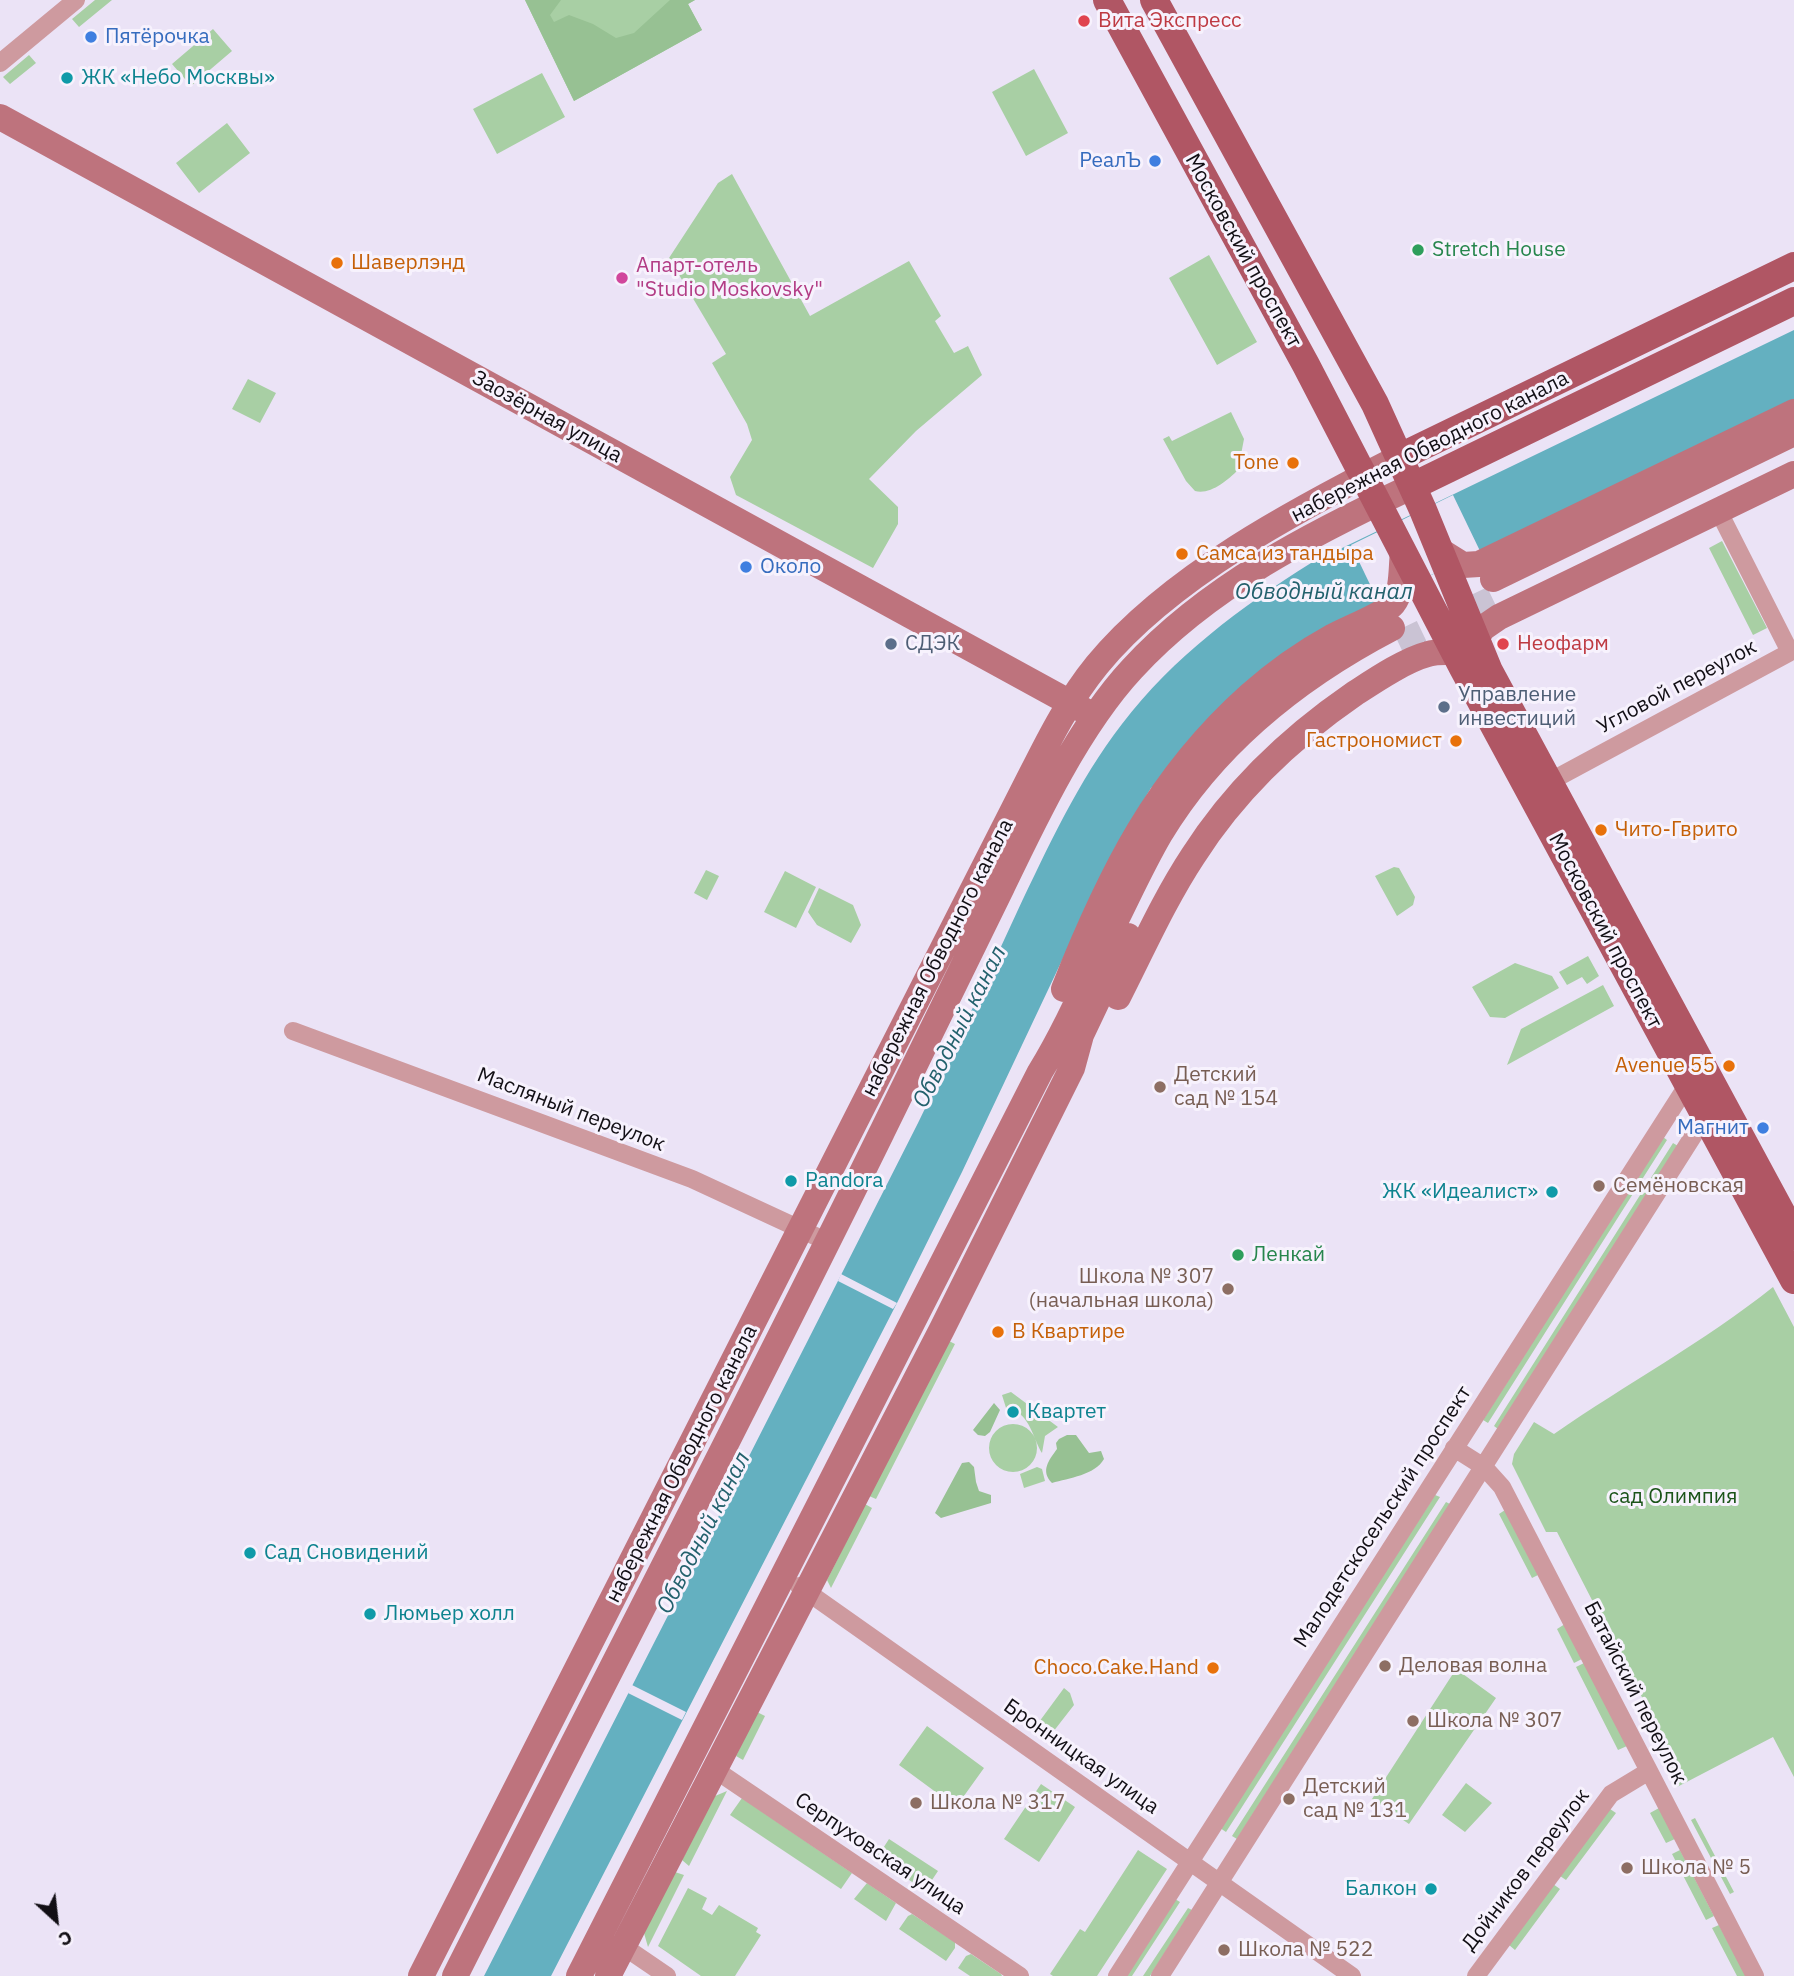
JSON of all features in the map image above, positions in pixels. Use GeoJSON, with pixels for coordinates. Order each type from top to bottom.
{"type":"FeatureCollection","features":[{"type":"Feature","properties":{"kind":"main road","name":"Московский проспект"},"geometry":{"type":"LineString","coordinates":[[1107,0],[1306,365],[1403,552],[1409,586],[1489,671],[1549,782],[1712,1107],[1794,1280]]}},
{"type":"Feature","properties":{"kind":"main road","name":"Московский проспект"},"geometry":{"type":"LineString","coordinates":[[1154,0],[1375,404],[1448,560],[1466,645],[1688,1084],[1712,1107],[1794,1236]]}},
{"type":"Feature","properties":{"kind":"main road","name":"Заозёрная улица"},"geometry":{"type":"LineString","coordinates":[[0,117],[1094,716]]}},
{"type":"Feature","properties":{"kind":"main road","name":"набережная Обводного канала"},"geometry":{"type":"LineString","coordinates":[[421,1976],[1024,787],[1070,703],[1096,666],[1115,645],[1181,587],[1260,535],[1399,457],[1794,266]]}},
{"type":"Feature","properties":{"kind":"main road","name":"набережная Обводного канала"},"geometry":{"type":"LineString","coordinates":[[455,1976],[828,1242],[1015,860],[1094,716],[1132,668],[1193,613],[1269,562],[1418,498],[1794,301]]}},
{"type":"Feature","properties":{"kind":"main road"},"geometry":{"type":"LineString","coordinates":[[1448,560],[1470,566],[1479,564],[1794,412]]}},
{"type":"Feature","properties":{"kind":"main road"},"geometry":{"type":"LineString","coordinates":[[1794,433],[1497,587],[1794,453]]}},
{"type":"Feature","properties":{"kind":"main road"},"geometry":{"type":"LineString","coordinates":[[1072,1068],[1096,1042],[1192,857],[1245,787],[1291,742],[1362,689],[1422,656],[1466,645],[1499,617],[1794,474]]}},
{"type":"Feature","properties":{"kind":"main road"},"geometry":{"type":"LineString","coordinates":[[1040,1072],[1044,1038],[1093,920],[1138,831],[1181,767],[1202,741],[1252,693],[1305,653],[1389,608],[1409,586]]}},
{"type":"Feature","properties":{"kind":"main road"},"geometry":{"type":"LineString","coordinates":[[579,1976],[1040,1072],[1057,1045],[1160,834],[1197,782],[1241,733],[1292,690],[1342,655],[1396,636],[1303,704],[1252,747],[1210,794],[1174,845],[1081,1035],[1072,1068],[968,1279],[608,1976]]}},
{"type":"Feature","properties":{"kind":"street"},"geometry":{"type":"LineString","coordinates":[[0,62],[76,0]]}},
{"type":"Feature","properties":{"kind":"street","name":"Угловой переулок"},"geometry":{"type":"LineString","coordinates":[[1549,782],[1792,651],[1718,510]]}},
{"type":"Feature","properties":{"kind":"street","name":"Масляный переулок"},"geometry":{"type":"LineString","coordinates":[[293,1031],[692,1179],[828,1242]]}},
{"type":"Feature","properties":{"kind":"street","name":"Малодетскосельский проспект"},"geometry":{"type":"LineString","coordinates":[[1117,1976],[1688,1084]]}},
{"type":"Feature","properties":{"kind":"street"},"geometry":{"type":"LineString","coordinates":[[1160,1976],[1712,1107]]}},
{"type":"Feature","properties":{"kind":"street","name":"Батайский переулок"},"geometry":{"type":"LineString","coordinates":[[1454,1448],[1484,1466],[1503,1487],[1755,1976]]}},
{"type":"Feature","properties":{"kind":"street","name":"Бронницкая улица"},"geometry":{"type":"LineString","coordinates":[[784,1576],[1352,1976]]}},
{"type":"Feature","properties":{"kind":"street","name":"Серпуховская улица"},"geometry":{"type":"LineString","coordinates":[[714,1769],[1020,1976]]}},
{"type":"Feature","properties":{"kind":"street","name":"Дойников переулок"},"geometry":{"type":"LineString","coordinates":[[1476,1976],[1611,1794],[1649,1771]]}},
{"type":"Feature","properties":{"kind":"street"},"geometry":{"type":"LineString","coordinates":[[623,1946],[667,1976]]}},
{"type":"Feature","properties":{"kind":"green space"},"geometry":{"type":"Polygon","coordinates":[[[95,0],[112,0],[79,27],[72,19],[95,0]]]}},
{"type":"Feature","properties":{"kind":"green space"},"geometry":{"type":"Polygon","coordinates":[[[525,0],[695,0],[688,4],[702,30],[574,101],[525,0]]]}},
{"type":"Feature","properties":{"kind":"green space"},"geometry":{"type":"Polygon","coordinates":[[[525,0],[561,0],[550,15],[554,22],[569,15],[593,24],[616,38],[634,33],[670,0],[695,0],[688,4],[702,30],[574,101],[525,0]]]}},
{"type":"Feature","properties":{"kind":"green space"},"geometry":{"type":"Polygon","coordinates":[[[213,29],[232,51],[191,86],[172,64],[213,29]]]}},
{"type":"Feature","properties":{"kind":"green space"},"geometry":{"type":"Polygon","coordinates":[[[29,55],[36,63],[10,84],[3,77],[29,55]]]}},
{"type":"Feature","properties":{"kind":"green space"},"geometry":{"type":"Polygon","coordinates":[[[1034,69],[1068,133],[1026,156],[992,92],[1034,69]]]}},
{"type":"Feature","properties":{"kind":"green space"},"geometry":{"type":"Polygon","coordinates":[[[542,73],[565,117],[497,154],[473,109],[542,73]]]}},
{"type":"Feature","properties":{"kind":"green space"},"geometry":{"type":"Polygon","coordinates":[[[227,123],[250,153],[199,193],[176,163],[227,123]]]}},
{"type":"Feature","properties":{"kind":"green space"},"geometry":{"type":"Polygon","coordinates":[[[732,174],[810,316],[909,261],[941,316],[935,321],[954,353],[968,346],[982,375],[916,431],[869,479],[898,507],[898,524],[873,568],[736,495],[730,477],[752,440],[747,424],[712,363],[726,354],[669,258],[718,183],[732,174]]]}},
{"type":"Feature","properties":{"kind":"green space"},"geometry":{"type":"Polygon","coordinates":[[[1209,255],[1257,342],[1217,365],[1169,278],[1209,255]]]}},
{"type":"Feature","properties":{"kind":"green space"},"geometry":{"type":"Polygon","coordinates":[[[248,379],[276,393],[260,423],[232,409],[248,379]]]}},
{"type":"Feature","properties":{"kind":"green space"},"geometry":{"type":"Polygon","coordinates":[[[1231,412],[1244,439],[1238,470],[1224,483],[1212,489],[1195,491],[1186,481],[1163,439],[1169,436],[1172,441],[1231,412]]]}},
{"type":"Feature","properties":{"kind":"green space"},"geometry":{"type":"Polygon","coordinates":[[[1722,541],[1767,628],[1753,635],[1709,548],[1722,541]]]}},
{"type":"Feature","properties":{"kind":"green space"},"geometry":{"type":"Polygon","coordinates":[[[1394,867],[1399,868],[1415,897],[1413,905],[1397,916],[1375,876],[1394,867]]]}},
{"type":"Feature","properties":{"kind":"green space"},"geometry":{"type":"Polygon","coordinates":[[[706,870],[719,876],[707,900],[694,893],[706,870]]]}},
{"type":"Feature","properties":{"kind":"green space"},"geometry":{"type":"Polygon","coordinates":[[[785,871],[816,887],[796,928],[764,912],[785,871]]]}},
{"type":"Feature","properties":{"kind":"green space"},"geometry":{"type":"Polygon","coordinates":[[[819,888],[853,905],[861,925],[851,943],[817,925],[808,912],[819,888]]]}},
{"type":"Feature","properties":{"kind":"green space"},"geometry":{"type":"Polygon","coordinates":[[[1588,956],[1599,976],[1587,984],[1582,977],[1567,985],[1559,972],[1588,956]]]}},
{"type":"Feature","properties":{"kind":"green space"},"geometry":{"type":"Polygon","coordinates":[[[1515,963],[1552,976],[1559,988],[1505,1018],[1490,1017],[1472,987],[1515,963]]]}},
{"type":"Feature","properties":{"kind":"green space"},"geometry":{"type":"Polygon","coordinates":[[[1603,985],[1614,1006],[1507,1065],[1521,1029],[1603,985]]]}},
{"type":"Feature","properties":{"kind":"green space"},"geometry":{"type":"Polygon","coordinates":[[[1663,1137],[1667,1140],[1488,1423],[1483,1420],[1663,1137]]]}},
{"type":"Feature","properties":{"kind":"green space"},"geometry":{"type":"Polygon","coordinates":[[[1673,1143],[1678,1146],[1498,1429],[1494,1426],[1673,1143]]]}},
{"type":"Feature","properties":{"kind":"green space","name":"сад Олимпия"},"geometry":{"type":"Polygon","coordinates":[[[1773,1287],[1794,1327],[1794,1777],[1773,1737],[1677,1787],[1673,1785],[1656,1749],[1665,1742],[1557,1532],[1546,1532],[1512,1464],[1514,1454],[1534,1422],[1554,1434],[1720,1326],[1773,1287]]]}},
{"type":"Feature","properties":{"kind":"green space"},"geometry":{"type":"Polygon","coordinates":[[[949,1341],[955,1344],[876,1499],[869,1496],[949,1341]]]}},
{"type":"Feature","properties":{"kind":"green space"},"geometry":{"type":"Polygon","coordinates":[[[1011,1392],[1058,1427],[1045,1436],[1042,1453],[1025,1419],[1014,1411],[1007,1411],[1002,1395],[1011,1392]]]}},
{"type":"Feature","properties":{"kind":"green space"},"geometry":{"type":"Polygon","coordinates":[[[994,1403],[1000,1410],[990,1432],[985,1436],[978,1435],[973,1430],[994,1403]]]}},
{"type":"Feature","properties":{"kind":"green space"},"geometry":{"type":"Polygon","coordinates":[[[1013,1424],[1030,1431],[1037,1448],[1030,1465],[1013,1472],[996,1465],[989,1448],[996,1431],[1013,1424]]]}},
{"type":"Feature","properties":{"kind":"green space"},"geometry":{"type":"Polygon","coordinates":[[[1067,1435],[1076,1435],[1089,1453],[1101,1451],[1104,1459],[1088,1472],[1052,1483],[1048,1479],[1047,1466],[1057,1449],[1056,1443],[1067,1435]]]}},
{"type":"Feature","properties":{"kind":"green space"},"geometry":{"type":"Polygon","coordinates":[[[969,1462],[974,1467],[979,1491],[991,1495],[991,1503],[941,1518],[935,1513],[962,1463],[969,1462]]]}},
{"type":"Feature","properties":{"kind":"green space"},"geometry":{"type":"Polygon","coordinates":[[[1037,1467],[1042,1469],[1045,1481],[1024,1488],[1020,1474],[1037,1467]]]}},
{"type":"Feature","properties":{"kind":"green space"},"geometry":{"type":"Polygon","coordinates":[[[1435,1495],[1440,1497],[1226,1832],[1220,1828],[1435,1495]]]}},
{"type":"Feature","properties":{"kind":"green space"},"geometry":{"type":"Polygon","coordinates":[[[1446,1502],[1450,1504],[1237,1839],[1232,1836],[1446,1502]]]}},
{"type":"Feature","properties":{"kind":"green space"},"geometry":{"type":"Polygon","coordinates":[[[865,1504],[872,1508],[831,1588],[827,1580],[865,1504]]]}},
{"type":"Feature","properties":{"kind":"green space"},"geometry":{"type":"Polygon","coordinates":[[[1505,1510],[1538,1575],[1532,1578],[1499,1514],[1505,1510]]]}},
{"type":"Feature","properties":{"kind":"green space"},"geometry":{"type":"Polygon","coordinates":[[[1565,1624],[1582,1659],[1574,1663],[1557,1629],[1565,1624]]]}},
{"type":"Feature","properties":{"kind":"green space"},"geometry":{"type":"Polygon","coordinates":[[[1584,1663],[1627,1746],[1618,1750],[1576,1667],[1584,1663]]]}},
{"type":"Feature","properties":{"kind":"green space"},"geometry":{"type":"Polygon","coordinates":[[[1456,1669],[1496,1698],[1409,1824],[1372,1799],[1456,1669]]]}},
{"type":"Feature","properties":{"kind":"green space"},"geometry":{"type":"Polygon","coordinates":[[[1064,1688],[1070,1693],[1074,1705],[1053,1732],[1039,1722],[1064,1688]]]}},
{"type":"Feature","properties":{"kind":"green space"},"geometry":{"type":"Polygon","coordinates":[[[757,1712],[765,1716],[743,1760],[736,1756],[757,1712]]]}},
{"type":"Feature","properties":{"kind":"green space"},"geometry":{"type":"Polygon","coordinates":[[[927,1726],[984,1768],[956,1807],[899,1765],[927,1726]]]}},
{"type":"Feature","properties":{"kind":"green space"},"geometry":{"type":"Polygon","coordinates":[[[1466,1783],[1492,1803],[1465,1832],[1442,1815],[1466,1783]]]}},
{"type":"Feature","properties":{"kind":"green space"},"geometry":{"type":"Polygon","coordinates":[[[1041,1784],[1075,1807],[1039,1862],[1004,1839],[1041,1784]]]}},
{"type":"Feature","properties":{"kind":"green space"},"geometry":{"type":"Polygon","coordinates":[[[727,1791],[689,1866],[682,1860],[715,1796],[727,1791]]]}},
{"type":"Feature","properties":{"kind":"green space"},"geometry":{"type":"Polygon","coordinates":[[[742,1798],[852,1873],[841,1889],[730,1815],[742,1798]]]}},
{"type":"Feature","properties":{"kind":"green space"},"geometry":{"type":"Polygon","coordinates":[[[1659,1808],[1675,1839],[1666,1843],[1650,1813],[1659,1808]]]}},
{"type":"Feature","properties":{"kind":"green space"},"geometry":{"type":"Polygon","coordinates":[[[1610,1809],[1616,1813],[1566,1880],[1560,1876],[1610,1809]]]}},
{"type":"Feature","properties":{"kind":"green space"},"geometry":{"type":"Polygon","coordinates":[[[1695,1818],[1734,1892],[1730,1894],[1691,1820],[1695,1818]]]}},
{"type":"Feature","properties":{"kind":"green space"},"geometry":{"type":"Polygon","coordinates":[[[889,1839],[938,1871],[928,1886],[937,1892],[934,1896],[867,1853],[871,1847],[880,1853],[889,1839]]]}},
{"type":"Feature","properties":{"kind":"green space"},"geometry":{"type":"Polygon","coordinates":[[[1138,1850],[1167,1869],[1097,1976],[1050,1974],[1080,1929],[1085,1932],[1138,1850]]]}},
{"type":"Feature","properties":{"kind":"green space"},"geometry":{"type":"Polygon","coordinates":[[[1680,1850],[1714,1916],[1706,1920],[1672,1854],[1680,1850]]]}},
{"type":"Feature","properties":{"kind":"green space"},"geometry":{"type":"Polygon","coordinates":[[[675,1872],[684,1875],[648,1947],[644,1933],[675,1872]]]}},
{"type":"Feature","properties":{"kind":"green space"},"geometry":{"type":"Polygon","coordinates":[[[867,1883],[896,1903],[886,1921],[854,1899],[867,1883]]]}},
{"type":"Feature","properties":{"kind":"green space"},"geometry":{"type":"Polygon","coordinates":[[[1553,1884],[1560,1889],[1515,1950],[1509,1945],[1553,1884]]]}},
{"type":"Feature","properties":{"kind":"green space"},"geometry":{"type":"Polygon","coordinates":[[[688,1888],[707,1898],[702,1909],[712,1915],[719,1905],[758,1928],[756,1932],[761,1935],[735,1976],[701,1976],[658,1946],[688,1888]]]}},
{"type":"Feature","properties":{"kind":"green space"},"geometry":{"type":"Polygon","coordinates":[[[1175,1899],[1180,1902],[1132,1976],[1126,1976],[1175,1899]]]}},
{"type":"Feature","properties":{"kind":"green space"},"geometry":{"type":"Polygon","coordinates":[[[1188,1908],[1192,1910],[1150,1976],[1143,1976],[1188,1908]]]}},
{"type":"Feature","properties":{"kind":"green space"},"geometry":{"type":"Polygon","coordinates":[[[912,1914],[955,1942],[955,1948],[946,1961],[899,1929],[912,1914]]]}},
{"type":"Feature","properties":{"kind":"green space"},"geometry":{"type":"Polygon","coordinates":[[[1719,1925],[1746,1976],[1737,1976],[1712,1928],[1719,1925]]]}},
{"type":"Feature","properties":{"kind":"green space"},"geometry":{"type":"Polygon","coordinates":[[[971,1954],[1002,1976],[970,1976],[958,1968],[966,1956],[971,1954]]]}},
{"type":"Feature","properties":{"kind":"water","name":"Обводный канал"},"geometry":{"type":"Polygon","coordinates":[[[1794,330],[1794,400],[1419,581],[1151,788],[1116,846],[897,1303],[551,1976],[484,1976],[918,1123],[1052,839],[1091,768],[1122,724],[1163,677],[1209,635],[1259,597],[1311,563],[1794,330]]]}},
{"type":"Feature","properties":{"kind":"pier"},"geometry":{"type":"Polygon","coordinates":[[[1453,495],[1480,551],[1378,601],[1351,545],[1453,495]]]}},
{"type":"Feature","properties":{"kind":"pier"},"geometry":{"type":"Polygon","coordinates":[[[841,1274],[897,1303],[893,1309],[838,1281],[841,1274]]]}},
{"type":"Feature","properties":{"kind":"pier"},"geometry":{"type":"Polygon","coordinates":[[[632,1685],[686,1712],[682,1720],[628,1693],[632,1685]]]}},
{"type":"Feature","properties":{"kind":"tunnel"},"geometry":{"type":"LineString","coordinates":[[1399,644],[1501,595]]}},
{"type":"Feature","properties":{"kind":"place","name":"Вита Экспресс"},"geometry":{"type":"Point","coordinates":[1084,21]}},
{"type":"Feature","properties":{"kind":"place","name":"Пятёрочка"},"geometry":{"type":"Point","coordinates":[91,37]}},
{"type":"Feature","properties":{"kind":"place","name":"ЖК «Небо Москвы»"},"geometry":{"type":"Point","coordinates":[67,78]}},
{"type":"Feature","properties":{"kind":"place","name":"РеалЪ"},"geometry":{"type":"Point","coordinates":[1155,161]}},
{"type":"Feature","properties":{"kind":"place","name":"Stretch House"},"geometry":{"type":"Point","coordinates":[1418,250]}},
{"type":"Feature","properties":{"kind":"place","name":"Шаверлэнд"},"geometry":{"type":"Point","coordinates":[337,263]}},
{"type":"Feature","properties":{"kind":"place","name":"Апарт-отель \"Studio Moskovsky\""},"geometry":{"type":"Point","coordinates":[622,278]}},
{"type":"Feature","properties":{"kind":"place","name":"Tone"},"geometry":{"type":"Point","coordinates":[1293,463]}},
{"type":"Feature","properties":{"kind":"place","name":"Самса из тандыра"},"geometry":{"type":"Point","coordinates":[1182,554]}},
{"type":"Feature","properties":{"kind":"place","name":"Около"},"geometry":{"type":"Point","coordinates":[746,567]}},
{"type":"Feature","properties":{"kind":"place","name":"СДЭК"},"geometry":{"type":"Point","coordinates":[891,644]}},
{"type":"Feature","properties":{"kind":"place","name":"Неофарм"},"geometry":{"type":"Point","coordinates":[1503,644]}},
{"type":"Feature","properties":{"kind":"place","name":"Управление инвестиций"},"geometry":{"type":"Point","coordinates":[1444,707]}},
{"type":"Feature","properties":{"kind":"place","name":"Гастрономист"},"geometry":{"type":"Point","coordinates":[1456,741]}},
{"type":"Feature","properties":{"kind":"place","name":"Чито-Гврито"},"geometry":{"type":"Point","coordinates":[1601,830]}},
{"type":"Feature","properties":{"kind":"place","name":"Avenue 55"},"geometry":{"type":"Point","coordinates":[1729,1066]}},
{"type":"Feature","properties":{"kind":"place","name":"Детский сад № 154"},"geometry":{"type":"Point","coordinates":[1160,1087]}},
{"type":"Feature","properties":{"kind":"place","name":"Магнит"},"geometry":{"type":"Point","coordinates":[1763,1128]}},
{"type":"Feature","properties":{"kind":"place","name":"Pandora"},"geometry":{"type":"Point","coordinates":[791,1181]}},
{"type":"Feature","properties":{"kind":"place","name":"Семёновская"},"geometry":{"type":"Point","coordinates":[1599,1186]}},
{"type":"Feature","properties":{"kind":"place","name":"ЖК «Идеалист»"},"geometry":{"type":"Point","coordinates":[1552,1192]}},
{"type":"Feature","properties":{"kind":"place","name":"Ленкай"},"geometry":{"type":"Point","coordinates":[1238,1255]}},
{"type":"Feature","properties":{"kind":"place","name":"Школа № 307 (начальная школа)"},"geometry":{"type":"Point","coordinates":[1228,1289]}},
{"type":"Feature","properties":{"kind":"place","name":"В Квартире"},"geometry":{"type":"Point","coordinates":[998,1332]}},
{"type":"Feature","properties":{"kind":"place","name":"Квартет"},"geometry":{"type":"Point","coordinates":[1013,1412]}},
{"type":"Feature","properties":{"kind":"place","name":"Сад Сновидений"},"geometry":{"type":"Point","coordinates":[250,1553]}},
{"type":"Feature","properties":{"kind":"place","name":"Люмьер холл"},"geometry":{"type":"Point","coordinates":[370,1614]}},
{"type":"Feature","properties":{"kind":"place","name":"Деловая волна"},"geometry":{"type":"Point","coordinates":[1385,1666]}},
{"type":"Feature","properties":{"kind":"place","name":"Choco.Cake.Hand"},"geometry":{"type":"Point","coordinates":[1213,1668]}},
{"type":"Feature","properties":{"kind":"place","name":"Школа № 307"},"geometry":{"type":"Point","coordinates":[1413,1721]}},
{"type":"Feature","properties":{"kind":"place","name":"Детский сад № 131"},"geometry":{"type":"Point","coordinates":[1289,1799]}},
{"type":"Feature","properties":{"kind":"place","name":"Школа № 317"},"geometry":{"type":"Point","coordinates":[916,1803]}},
{"type":"Feature","properties":{"kind":"place","name":"Школа № 5"},"geometry":{"type":"Point","coordinates":[1627,1868]}},
{"type":"Feature","properties":{"kind":"place","name":"Балкон"},"geometry":{"type":"Point","coordinates":[1431,1889]}},
{"type":"Feature","properties":{"kind":"place","name":"Школа № 522"},"geometry":{"type":"Point","coordinates":[1224,1950]}}]}
